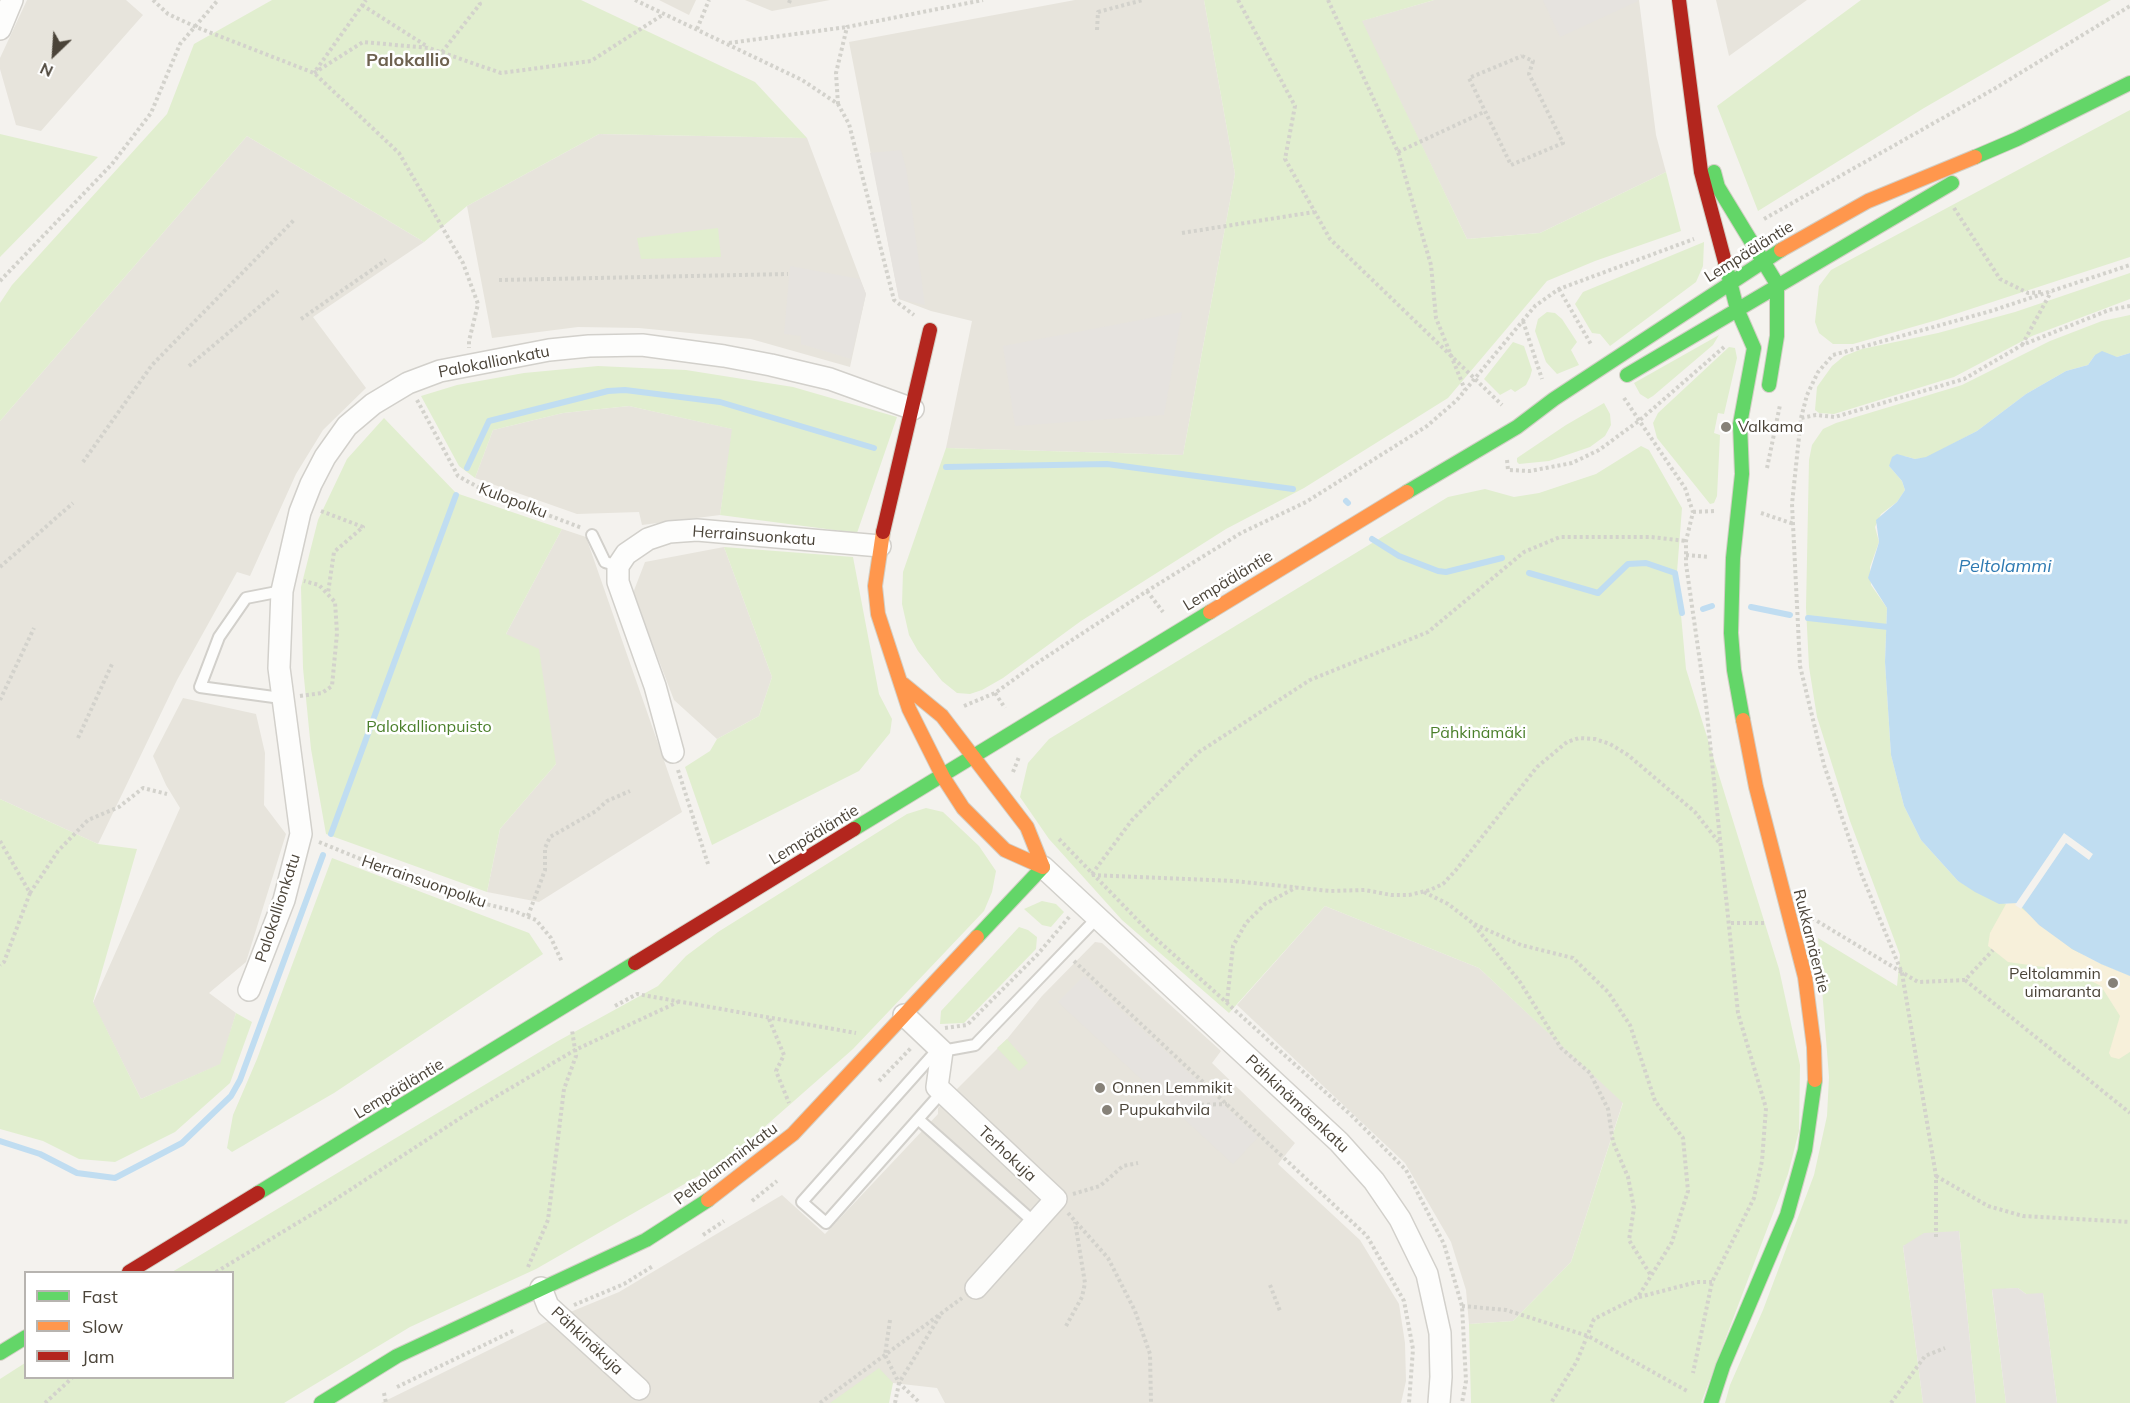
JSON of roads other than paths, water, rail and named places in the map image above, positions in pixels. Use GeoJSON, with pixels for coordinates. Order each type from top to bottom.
{"type":"FeatureCollection","features":[{"type":"Feature","properties":{"kind":"main road","name":"Rukkamäentie"},"geometry":{"type":"LineString","coordinates":[[1679,0],[1701,172],[1737,309],[1754,348],[1740,424],[1742,474],[1732,558],[1731,633],[1734,670],[1756,787],[1789,922],[1806,977],[1812,1019],[1815,1082],[1807,1138],[1787,1215],[1723,1366],[1711,1403]]}},
{"type":"Feature","properties":{"kind":"main road","name":"Lempääläntie"},"geometry":{"type":"LineString","coordinates":[[1517,428],[1554,399],[1763,260],[1869,201],[2017,140],[2130,83]]}},
{"type":"Feature","properties":{"kind":"main road","name":"Lempääläntie"},"geometry":{"type":"LineString","coordinates":[[1617,387],[1777,284],[1943,189],[2017,140]]}},
{"type":"Feature","properties":{"kind":"main road"},"geometry":{"type":"LineString","coordinates":[[1698,142],[1712,163],[1718,187],[1777,284],[1777,336],[1765,404]]}},
{"type":"Feature","properties":{"kind":"main road"},"geometry":{"type":"LineString","coordinates":[[930,330],[880,546],[875,586],[878,614],[893,663],[903,684],[909,709],[943,777]]}},
{"type":"Feature","properties":{"kind":"main road","name":"Lempääläntie"},"geometry":{"type":"LineString","coordinates":[[131,1271],[943,777],[1334,536],[1517,428],[1576,401]]}},
{"type":"Feature","properties":{"kind":"main road","name":"Rukkamäentie"},"geometry":{"type":"LineString","coordinates":[[1742,474],[1755,436]]}},
{"type":"Feature","properties":{"kind":"main road"},"geometry":{"type":"LineString","coordinates":[[903,684],[923,698],[942,716],[974,758]]}},
{"type":"Feature","properties":{"kind":"main road","name":"Pähkinämäenkatu"},"geometry":{"type":"LineString","coordinates":[[974,758],[1027,827],[1043,867]]}},
{"type":"Feature","properties":{"kind":"main road","name":"Pähkinämäenkatu"},"geometry":{"type":"LineString","coordinates":[[943,777],[963,808],[1005,850],[1043,867]]}},
{"type":"Feature","properties":{"kind":"main road","name":"Peltolamminkatu"},"geometry":{"type":"LineString","coordinates":[[321,1403],[397,1356],[645,1240],[696,1209],[799,1127],[1043,867]]}},
{"type":"Feature","properties":{"kind":"main road"},"geometry":{"type":"LineString","coordinates":[[0,1353],[24,1338]]}},
{"type":"Feature","properties":{"kind":"street"},"geometry":{"type":"LineString","coordinates":[[0,29],[12,0]]}},
{"type":"Feature","properties":{"kind":"street","name":"Palokallionkatu"},"geometry":{"type":"LineString","coordinates":[[249,990],[284,900],[301,834],[281,698],[279,642],[284,583],[303,505],[325,457],[347,426],[373,404],[408,383],[471,364],[549,350],[589,346],[642,345],[771,365],[830,379],[913,409]]}},
{"type":"Feature","properties":{"kind":"street","name":"Herrainsuonkatu"},"geometry":{"type":"LineString","coordinates":[[618,566],[636,545],[669,532],[697,530],[880,546]]}},
{"type":"Feature","properties":{"kind":"street"},"geometry":{"type":"LineString","coordinates":[[618,566],[621,596],[655,686],[673,752]]}},
{"type":"Feature","properties":{"kind":"street","name":"Pähkinämäenkatu"},"geometry":{"type":"LineString","coordinates":[[1043,867],[1339,1142],[1360,1163],[1387,1199],[1414,1244],[1427,1274],[1435,1304],[1441,1356],[1439,1403]]}},
{"type":"Feature","properties":{"kind":"street"},"geometry":{"type":"LineString","coordinates":[[904,1015],[940,1050],[937,1087],[942,1092]]}},
{"type":"Feature","properties":{"kind":"street","name":"Terhokuja"},"geometry":{"type":"LineString","coordinates":[[942,1092],[1056,1199],[1035,1223]]}},
{"type":"Feature","properties":{"kind":"street"},"geometry":{"type":"LineString","coordinates":[[976,1288],[1035,1223]]}},
{"type":"Feature","properties":{"kind":"street","name":"Pähkinäkuja"},"geometry":{"type":"LineString","coordinates":[[541,1287],[548,1306],[639,1389]]}},
{"type":"Feature","properties":{"kind":"lane"},"geometry":{"type":"LineString","coordinates":[[592,535],[605,562],[618,566]]}},
{"type":"Feature","properties":{"kind":"lane"},"geometry":{"type":"LineString","coordinates":[[281,698],[200,687],[219,638],[246,598],[284,583]]}},
{"type":"Feature","properties":{"kind":"lane"},"geometry":{"type":"LineString","coordinates":[[942,1092],[826,1222],[802,1202],[940,1050],[975,1046],[1097,918]]}},
{"type":"Feature","properties":{"kind":"lane"},"geometry":{"type":"LineString","coordinates":[[918,1119],[1035,1223]]}},
{"type":"Feature","properties":{"kind":"water","name":"Peltolammi"},"geometry":{"type":"Polygon","coordinates":[[[2102,351],[2117,357],[2130,353],[2130,976],[2072,949],[2039,925],[2018,903],[1999,904],[1958,881],[1921,840],[1904,806],[1891,755],[1885,662],[1887,608],[1868,578],[1879,542],[1876,520],[1897,502],[1905,490],[1902,481],[1889,466],[1892,457],[1897,454],[1915,459],[1926,457],[1977,431],[2026,394],[2066,371],[2088,365],[2095,355],[2102,351]]]}},
{"type":"Feature","properties":{"kind":"waterway"},"geometry":{"type":"LineString","coordinates":[[467,468],[489,421],[608,391],[625,390],[720,402],[874,448]]}},
{"type":"Feature","properties":{"kind":"waterway"},"geometry":{"type":"LineString","coordinates":[[946,467],[1107,464],[1293,489]]}},
{"type":"Feature","properties":{"kind":"waterway"},"geometry":{"type":"LineString","coordinates":[[331,834],[456,495]]}},
{"type":"Feature","properties":{"kind":"waterway"},"geometry":{"type":"LineString","coordinates":[[1372,539],[1399,556],[1438,571],[1446,572],[1502,558]]}},
{"type":"Feature","properties":{"kind":"waterway"},"geometry":{"type":"LineString","coordinates":[[1529,573],[1598,593],[1628,564],[1646,563],[1675,573],[1682,613]]}},
{"type":"Feature","properties":{"kind":"waterway"},"geometry":{"type":"LineString","coordinates":[[1703,609],[1712,606]]}},
{"type":"Feature","properties":{"kind":"waterway"},"geometry":{"type":"LineString","coordinates":[[1751,607],[1790,615]]}},
{"type":"Feature","properties":{"kind":"waterway"},"geometry":{"type":"LineString","coordinates":[[1808,618],[1888,627]]}},
{"type":"Feature","properties":{"kind":"waterway"},"geometry":{"type":"LineString","coordinates":[[0,1141],[40,1154],[77,1173],[115,1178],[182,1143],[231,1096],[240,1080],[323,855]]}},
{"type":"Feature","properties":{"kind":"place","name":"Valkama"},"geometry":{"type":"Point","coordinates":[1726,427]}},
{"type":"Feature","properties":{"kind":"place","name":"Peltolammin uimaranta"},"geometry":{"type":"Point","coordinates":[2113,983]}},
{"type":"Feature","properties":{"kind":"place","name":"Onnen Lemmikit"},"geometry":{"type":"Point","coordinates":[1100,1088]}},
{"type":"Feature","properties":{"kind":"place","name":"Pupukahvila"},"geometry":{"type":"Point","coordinates":[1107,1110]}},
{"type":"Feature","properties":{"kind":"district","name":"Palokallio"},"geometry":{"type":"Point","coordinates":[408,61]}},
{"type":"Feature","properties":{"kind":"park label","name":"Palokallionpuisto"},"geometry":{"type":"Point","coordinates":[429,727]}},
{"type":"Feature","properties":{"kind":"park label","name":"Pähkinämäki"},"geometry":{"type":"Point","coordinates":[1478,733]}}]}
